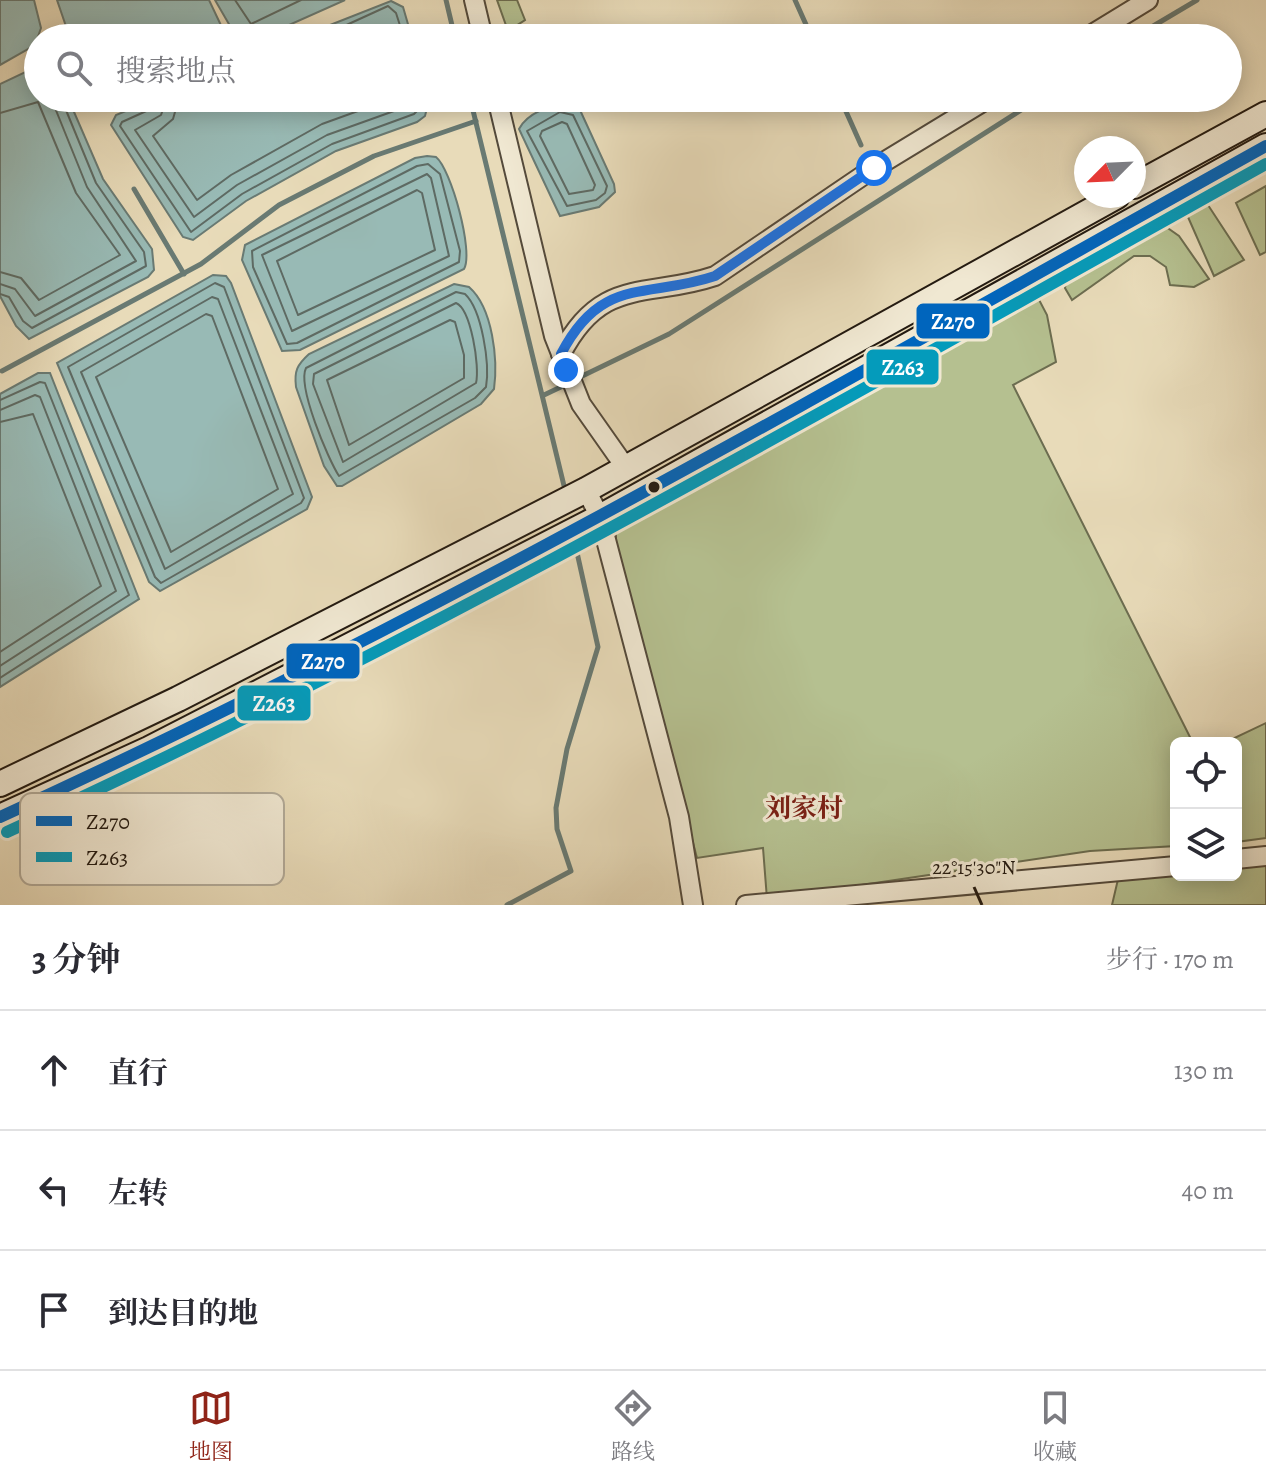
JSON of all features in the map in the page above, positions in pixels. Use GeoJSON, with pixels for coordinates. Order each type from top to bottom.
{"type":"FeatureCollection","features":[{"type":"Feature","properties":{"kind":"main road"},"geometry":{"type":"LineString","coordinates":[[1146,179],[1266,114]]}},
{"type":"Feature","properties":{"kind":"main road"},"geometry":{"type":"LineString","coordinates":[[53,793],[149,749],[600,517],[1266,146]]}},
{"type":"Feature","properties":{"kind":"main road"},"geometry":{"type":"LineString","coordinates":[[0,784],[178,699],[586,490],[1095,208]]}},
{"type":"Feature","properties":{"kind":"main road"},"geometry":{"type":"LineString","coordinates":[[0,817],[20,808]]}},
{"type":"Feature","properties":{"kind":"street"},"geometry":{"type":"LineString","coordinates":[[474,0],[480,24]]}},
{"type":"Feature","properties":{"kind":"street"},"geometry":{"type":"LineString","coordinates":[[1109,24],[1148,0]]}},
{"type":"Feature","properties":{"kind":"street"},"geometry":{"type":"LineString","coordinates":[[500,112],[561,354],[581,404],[626,468]]}},
{"type":"Feature","properties":{"kind":"street"},"geometry":{"type":"LineString","coordinates":[[561,354],[579,325],[607,302],[628,292],[694,283],[715,276],[874,168],[966,112]]}},
{"type":"Feature","properties":{"kind":"street"},"geometry":{"type":"LineString","coordinates":[[586,490],[600,517],[679,817],[693,905]]}},
{"type":"Feature","properties":{"kind":"street"},"geometry":{"type":"LineString","coordinates":[[1242,858],[1266,856]]}},
{"type":"Feature","properties":{"kind":"street"},"geometry":{"type":"LineString","coordinates":[[746,905],[1170,867]]}},
{"type":"Feature","properties":{"kind":"green space"},"geometry":{"type":"Polygon","coordinates":[[[497,0],[517,0],[525,20],[519,24],[506,24],[497,0]]]}},
{"type":"Feature","properties":{"kind":"green space"},"geometry":{"type":"Polygon","coordinates":[[[1266,186],[1266,252],[1260,255],[1236,203],[1266,186]]]}},
{"type":"Feature","properties":{"kind":"green space"},"geometry":{"type":"Polygon","coordinates":[[[1201,203],[1208,205],[1244,260],[1214,276],[1188,217],[1189,210],[1201,203]]]}},
{"type":"Feature","properties":{"kind":"green space"},"geometry":{"type":"Polygon","coordinates":[[[1162,224],[1179,236],[1209,279],[1194,287],[1170,285],[1166,267],[1150,256],[1134,256],[1072,300],[1065,288],[1067,277],[1162,224]]]}},
{"type":"Feature","properties":{"kind":"green space"},"geometry":{"type":"Polygon","coordinates":[[[1036,294],[1047,315],[1056,362],[1013,385],[1190,737],[1170,737],[1170,846],[1090,851],[767,899],[763,848],[697,858],[616,549],[616,532],[627,521],[1036,294]]]}},
{"type":"Feature","properties":{"kind":"green space"},"geometry":{"type":"Polygon","coordinates":[[[1266,723],[1266,838],[1242,841],[1242,737],[1237,737],[1266,723]]]}},
{"type":"Feature","properties":{"kind":"green space"},"geometry":{"type":"Polygon","coordinates":[[[1266,864],[1266,905],[1112,905],[1119,875],[1170,875],[1170,881],[1242,881],[1242,866],[1266,864]]]}},
{"type":"Feature","properties":{"kind":"water"},"geometry":{"type":"Polygon","coordinates":[[[0,0],[34,0],[40,24],[24,24],[24,51],[0,65],[0,0]]]}},
{"type":"Feature","properties":{"kind":"water"},"geometry":{"type":"Polygon","coordinates":[[[57,0],[209,0],[220,24],[65,24],[57,0]]]}},
{"type":"Feature","properties":{"kind":"water"},"geometry":{"type":"Polygon","coordinates":[[[215,0],[345,0],[291,24],[229,24],[215,0]]]}},
{"type":"Feature","properties":{"kind":"water"},"geometry":{"type":"Polygon","coordinates":[[[391,1],[403,7],[408,24],[333,24],[391,1]]]}},
{"type":"Feature","properties":{"kind":"water"},"geometry":{"type":"Polygon","coordinates":[[[24,73],[24,112],[74,112],[103,179],[152,249],[154,270],[148,277],[29,339],[16,326],[0,296],[0,84],[24,73]]]}},
{"type":"Feature","properties":{"kind":"water"},"geometry":{"type":"Polygon","coordinates":[[[123,112],[426,112],[417,122],[336,151],[246,201],[193,240],[183,237],[111,125],[116,115],[123,112]]]}},
{"type":"Feature","properties":{"kind":"water"},"geometry":{"type":"Polygon","coordinates":[[[538,112],[581,112],[615,192],[599,207],[560,216],[519,129],[538,112]]]}},
{"type":"Feature","properties":{"kind":"water"},"geometry":{"type":"Polygon","coordinates":[[[436,157],[442,165],[454,193],[466,246],[464,269],[300,350],[282,351],[242,260],[245,245],[415,158],[436,157]]]}},
{"type":"Feature","properties":{"kind":"water"},"geometry":{"type":"Polygon","coordinates":[[[213,275],[226,276],[231,283],[312,497],[307,509],[160,591],[149,582],[57,363],[213,275]]]}},
{"type":"Feature","properties":{"kind":"water"},"geometry":{"type":"Polygon","coordinates":[[[454,284],[469,287],[489,321],[494,350],[494,389],[481,404],[342,486],[337,486],[324,466],[296,387],[299,365],[309,354],[454,284]]]}},
{"type":"Feature","properties":{"kind":"water"},"geometry":{"type":"Polygon","coordinates":[[[38,373],[50,373],[139,599],[0,687],[0,394],[38,373]]]}},
{"type":"Feature","properties":{"kind":"waterway"},"geometry":{"type":"LineString","coordinates":[[446,0],[452,24]]}},
{"type":"Feature","properties":{"kind":"waterway"},"geometry":{"type":"LineString","coordinates":[[795,0],[806,24]]}},
{"type":"Feature","properties":{"kind":"waterway"},"geometry":{"type":"LineString","coordinates":[[1157,24],[1197,0]]}},
{"type":"Feature","properties":{"kind":"waterway"},"geometry":{"type":"LineString","coordinates":[[473,112],[566,494]]}},
{"type":"Feature","properties":{"kind":"waterway"},"geometry":{"type":"LineString","coordinates":[[846,112],[861,145]]}},
{"type":"Feature","properties":{"kind":"waterway"},"geometry":{"type":"LineString","coordinates":[[576,379],[669,334],[1018,112]]}},
{"type":"Feature","properties":{"kind":"waterway"},"geometry":{"type":"LineString","coordinates":[[2,371],[201,264],[279,205],[374,156],[476,121]]}},
{"type":"Feature","properties":{"kind":"waterway"},"geometry":{"type":"LineString","coordinates":[[134,189],[184,274]]}},
{"type":"Feature","properties":{"kind":"waterway"},"geometry":{"type":"LineString","coordinates":[[544,395],[567,384]]}},
{"type":"Feature","properties":{"kind":"waterway"},"geometry":{"type":"LineString","coordinates":[[507,905],[571,871],[557,829],[556,808],[567,749],[598,647],[574,539]]}},
{"type":"Feature","properties":{"kind":"transit line","name":"Z270"},"geometry":{"type":"LineString","coordinates":[[51,793],[162,741],[482,579],[797,408],[1266,146]]}},
{"type":"Feature","properties":{"kind":"transit line","name":"Z263"},"geometry":{"type":"LineString","coordinates":[[90,793],[328,677],[486,595],[799,425],[1266,164]]}},
{"type":"Feature","properties":{"kind":"transit line","name":"Z270"},"geometry":{"type":"LineString","coordinates":[[0,817],[20,808]]}},
{"type":"Feature","properties":{"kind":"transit line","name":"Z263"},"geometry":{"type":"LineString","coordinates":[[7,832],[20,826]]}},
{"type":"Feature","properties":{"kind":"district","name":"刘家村"},"geometry":{"type":"Point","coordinates":[804,808]}},
{"type":"Feature","properties":{"kind":"route"},"geometry":{"type":"LineString","coordinates":[[566,370],[561,354],[571,334],[587,316],[607,302],[628,292],[694,283],[715,276],[874,168]]}}]}
